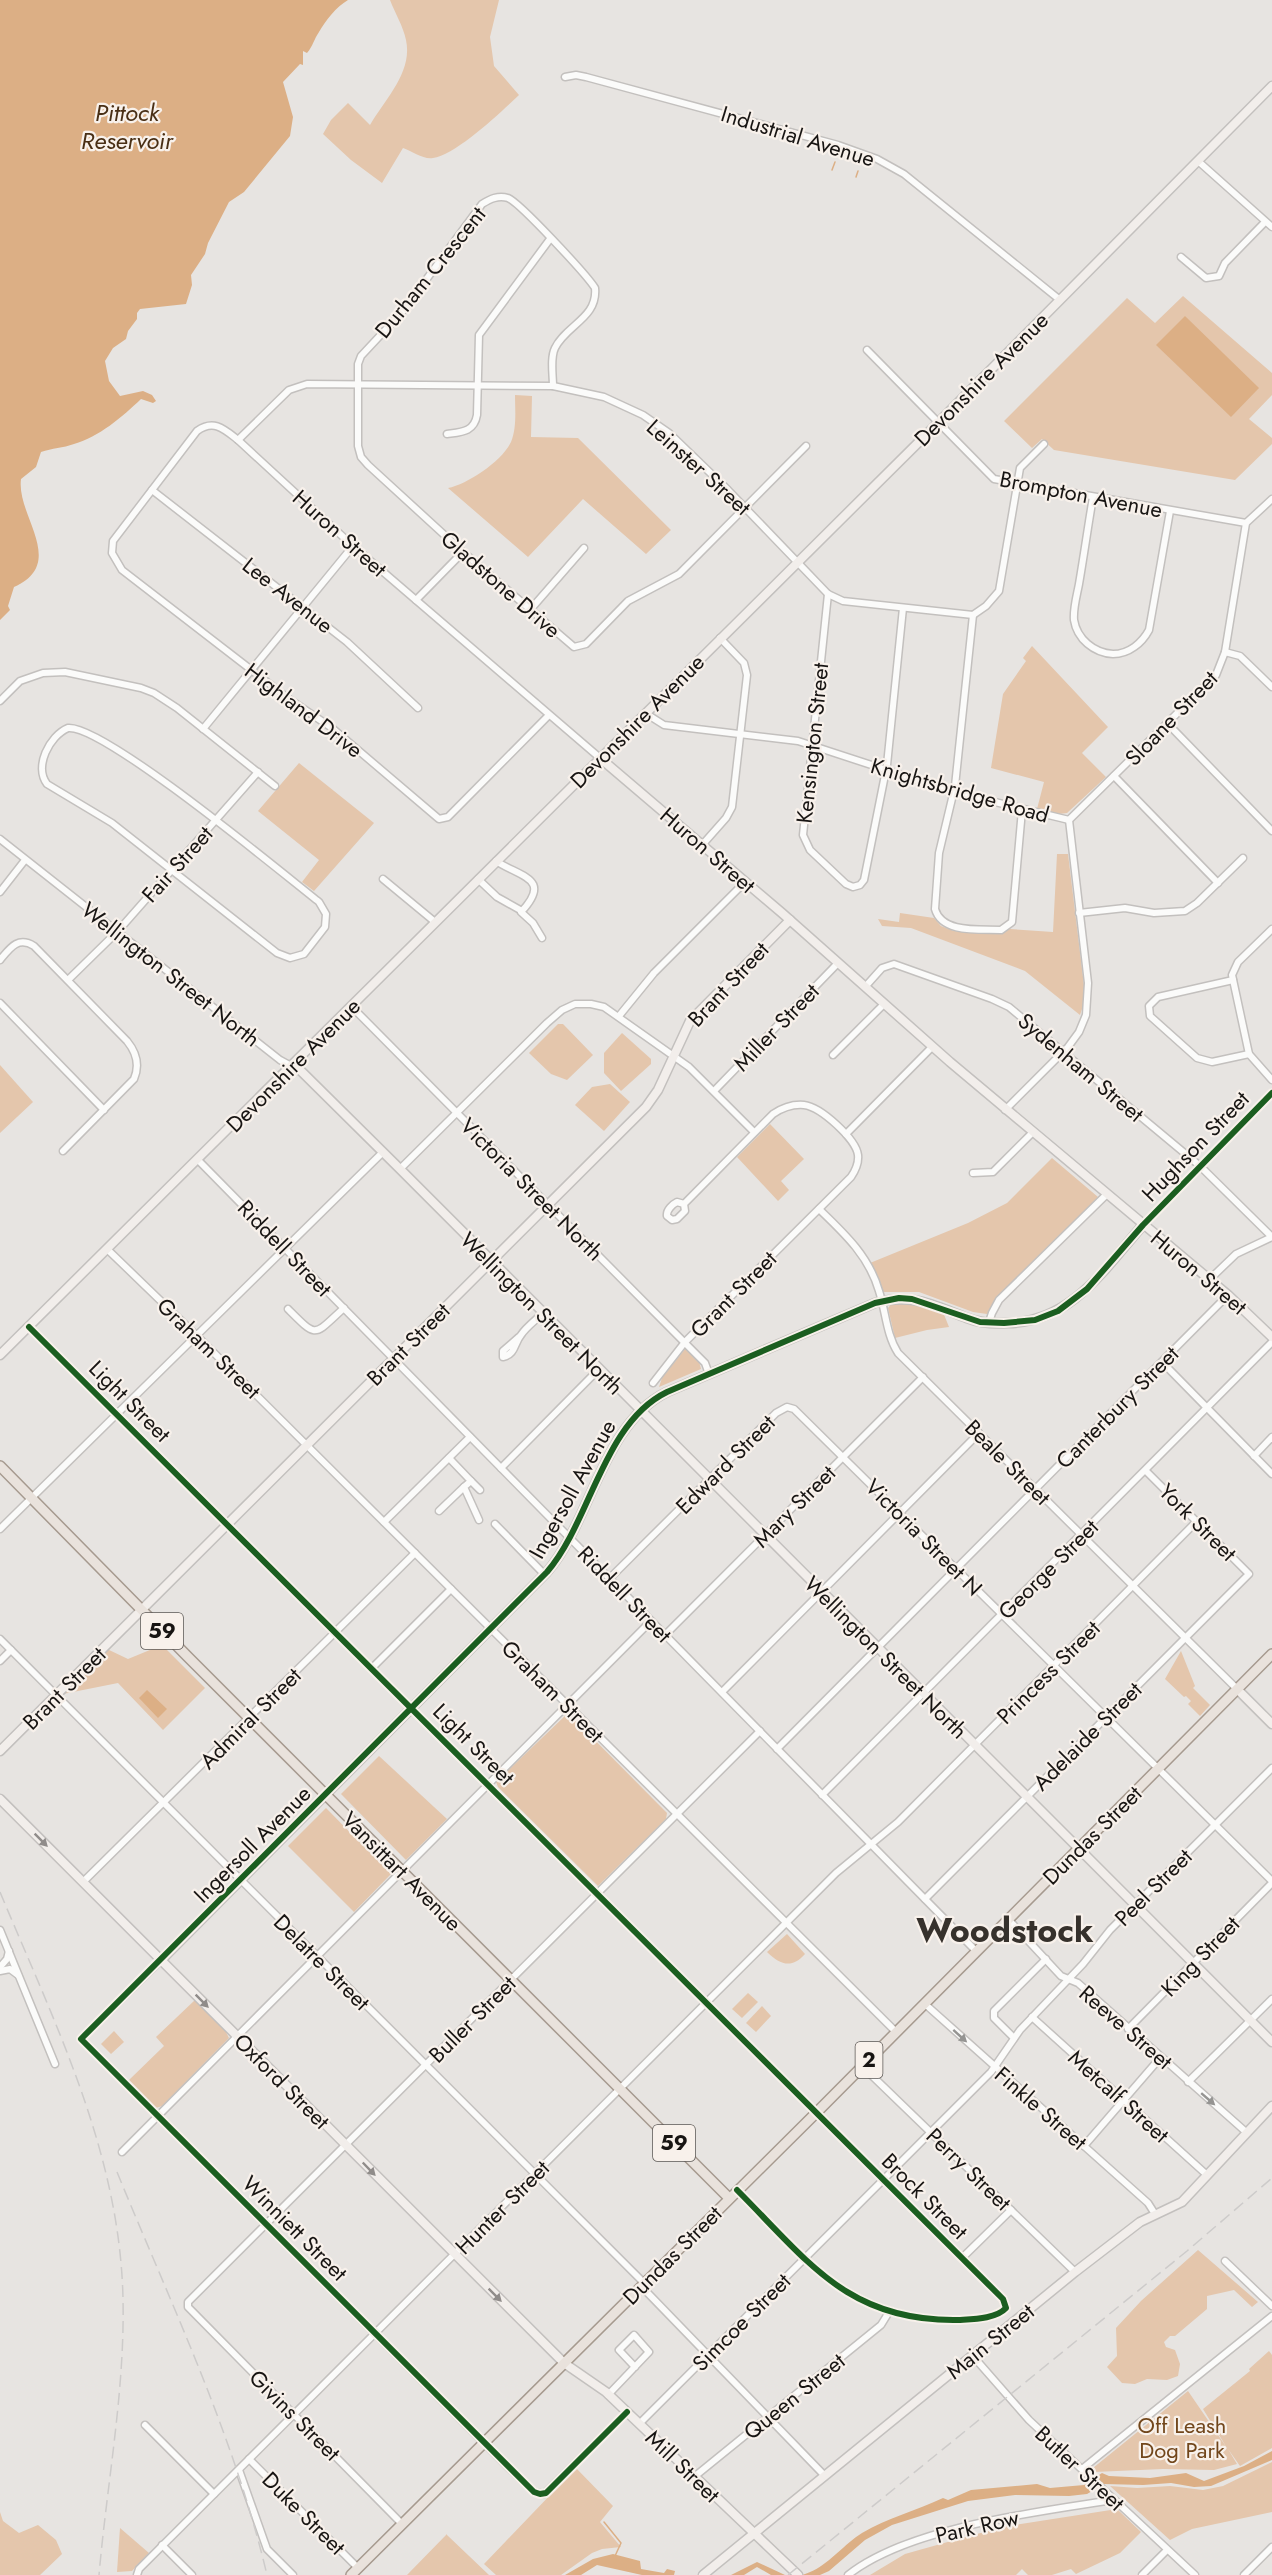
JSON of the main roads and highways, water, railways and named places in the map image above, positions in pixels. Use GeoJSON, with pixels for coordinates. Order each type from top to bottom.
{"type":"FeatureCollection","features":[{"type":"Feature","properties":{"kind":"main road","name":"Devonshire Avenue"},"geometry":{"type":"LineString","coordinates":[[0,1355],[937,424],[1272,86]]}},
{"type":"Feature","properties":{"kind":"main road","name":"Huron Street"},"geometry":{"type":"LineString","coordinates":[[600,758],[703,844],[1005,1110],[1210,1279],[1272,1337]]}},
{"type":"Feature","properties":{"kind":"main road","name":"Brant Street"},"geometry":{"type":"LineString","coordinates":[[0,1750],[646,1107],[658,1090],[687,1026],[694,1016],[790,920]]}},
{"type":"Feature","properties":{"kind":"main road","name":"Wellington Street North"},"geometry":{"type":"LineString","coordinates":[[291,1066],[300,1070],[383,1152],[1272,2042]]}},
{"type":"Feature","properties":{"kind":"main road","name":"Ingersoll Avenue"},"geometry":{"type":"LineString","coordinates":[[160,1960],[544,1575],[559,1556],[626,1427],[639,1410],[662,1395],[882,1301],[899,1298],[918,1300],[967,1318],[989,1322],[1024,1322],[1040,1318],[1065,1307],[1087,1289],[1143,1225]]}},
{"type":"Feature","properties":{"kind":"main road","name":"Vansittart Avenue"},"geometry":{"type":"LineString","coordinates":[[0,1466],[729,2199]]}},
{"type":"Feature","properties":{"kind":"main road","name":"Dundas Street"},"geometry":{"type":"LineString","coordinates":[[351,2575],[360,2571],[402,2524],[1009,1920],[1272,1654]]}},
{"type":"Feature","properties":{"kind":"main road"},"geometry":{"type":"LineString","coordinates":[[1237,1689],[1272,1724]]}},
{"type":"Feature","properties":{"kind":"main road","name":"Oxford Street"},"geometry":{"type":"LineString","coordinates":[[0,1799],[564,2363]]}},
{"type":"Feature","properties":{"kind":"main road","name":"Main Street"},"geometry":{"type":"LineString","coordinates":[[703,2575],[1075,2272],[1140,2222],[1182,2202],[1272,2106]]}},
{"type":"Feature","properties":{"kind":"main road","name":"Mill Street"},"geometry":{"type":"LineString","coordinates":[[564,2363],[585,2375],[627,2412],[798,2575]]}},
{"type":"Feature","properties":{"kind":"water","name":"Pittock Reservoir"},"geometry":{"type":"Polygon","coordinates":[[[0,0],[348,0],[328,18],[307,53],[303,51],[303,65],[300,64],[283,82],[293,117],[290,136],[244,192],[229,202],[208,243],[205,254],[191,275],[192,285],[186,304],[140,309],[126,339],[113,348],[105,361],[109,381],[120,396],[143,391],[152,395],[156,401],[153,403],[141,399],[92,437],[41,452],[36,467],[21,479],[21,493],[39,552],[37,565],[30,577],[14,587],[8,606],[10,610],[0,620],[0,0]]]}},
{"type":"Feature","properties":{"kind":"water"},"geometry":{"type":"Polygon","coordinates":[[[1185,316],[1259,388],[1231,417],[1156,345],[1185,316]]]}},
{"type":"Feature","properties":{"kind":"water"},"geometry":{"type":"Polygon","coordinates":[[[147,1690],[167,1709],[158,1718],[139,1698],[147,1690]]]}},
{"type":"Feature","properties":{"kind":"water"},"geometry":{"type":"Polygon","coordinates":[[[1272,2451],[1272,2460],[1211,2486],[1194,2487],[1171,2483],[1104,2484],[1087,2494],[1015,2495],[968,2501],[892,2525],[865,2540],[829,2571],[820,2575],[802,2575],[819,2567],[862,2533],[943,2498],[948,2500],[971,2490],[1037,2484],[1050,2488],[1084,2485],[1102,2473],[1109,2476],[1150,2478],[1186,2473],[1204,2481],[1244,2466],[1272,2451]]]}},
{"type":"Feature","properties":{"kind":"water"},"geometry":{"type":"Polygon","coordinates":[[[613,2554],[640,2561],[641,2569],[664,2573],[667,2569],[675,2571],[674,2575],[642,2575],[597,2565],[581,2575],[565,2575],[593,2559],[613,2554]]]}},
{"type":"Feature","properties":{"kind":"water"},"geometry":{"type":"Polygon","coordinates":[[[757,2562],[785,2575],[771,2575],[757,2567],[744,2575],[731,2575],[757,2562]]]}},
{"type":"Feature","properties":{"kind":"waterway"},"geometry":{"type":"LineString","coordinates":[[832,170],[835,162]]}},
{"type":"Feature","properties":{"kind":"waterway"},"geometry":{"type":"LineString","coordinates":[[856,177],[858,171]]}},
{"type":"Feature","properties":{"kind":"waterway"},"geometry":{"type":"LineString","coordinates":[[604,2522],[621,2543],[615,2556]]}},
{"type":"Feature","properties":{"kind":"railway"},"geometry":{"type":"LineString","coordinates":[[0,1892],[81,2090],[110,2192],[119,2245],[123,2299],[121,2368],[99,2575]]}},
{"type":"Feature","properties":{"kind":"railway"},"geometry":{"type":"LineString","coordinates":[[117,2172],[219,2421],[253,2523],[267,2575]]}},
{"type":"Feature","properties":{"kind":"railway"},"geometry":{"type":"LineString","coordinates":[[788,2575],[1187,2251],[1272,2178]]}},
{"type":"Feature","properties":{"kind":"district","name":"Woodstock"},"geometry":{"type":"Point","coordinates":[1005,1930]}},
{"type":"Feature","properties":{"kind":"park label","name":"Off Leash Dog Park"},"geometry":{"type":"Point","coordinates":[1182,2438]}}]}
